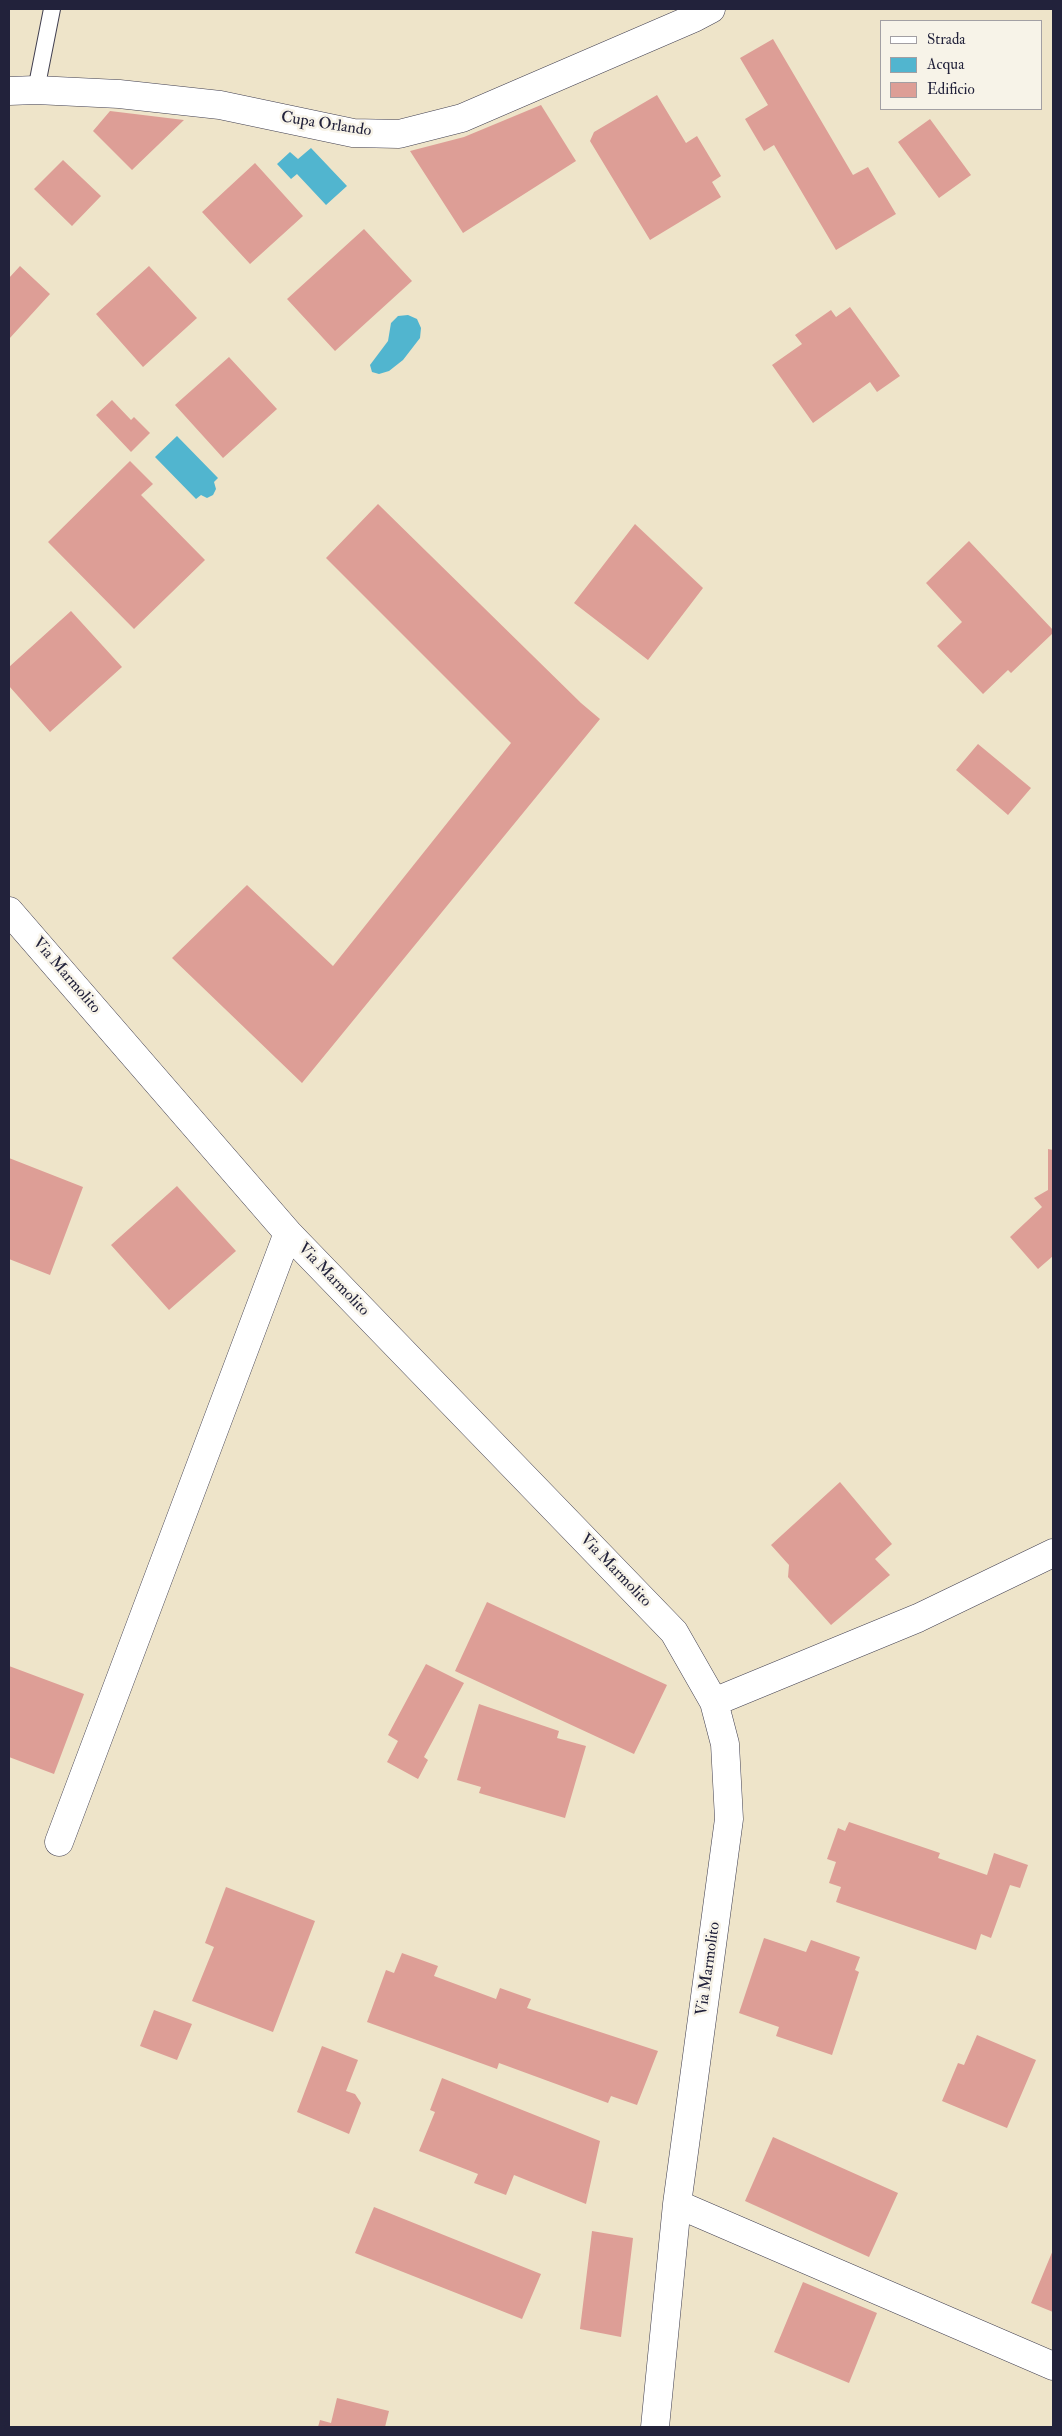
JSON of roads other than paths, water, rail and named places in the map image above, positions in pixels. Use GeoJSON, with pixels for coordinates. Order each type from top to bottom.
{"type":"FeatureCollection","features":[{"type":"Feature","properties":{"kind":"street","name":"Cupa Orlando"},"geometry":{"type":"LineString","coordinates":[[9,91],[36,90],[119,94],[220,105],[353,132],[399,134],[462,118],[565,75],[711,9]]}},
{"type":"Feature","properties":{"kind":"street","name":"Via Marmolito"},"geometry":{"type":"LineString","coordinates":[[9,910],[288,1233],[674,1632],[714,1702],[725,1744],[729,1819],[678,2204],[655,2427]]}},
{"type":"Feature","properties":{"kind":"street"},"geometry":{"type":"LineString","coordinates":[[59,1842],[288,1233]]}},
{"type":"Feature","properties":{"kind":"street"},"geometry":{"type":"LineString","coordinates":[[714,1702],[918,1618],[1053,1553]]}},
{"type":"Feature","properties":{"kind":"street"},"geometry":{"type":"LineString","coordinates":[[678,2204],[1053,2366]]}},
{"type":"Feature","properties":{"kind":"lane"},"geometry":{"type":"LineString","coordinates":[[36,90],[52,9]]}},
{"type":"Feature","properties":{"kind":"water"},"geometry":{"type":"Polygon","coordinates":[[[311,148],[347,186],[326,205],[297,174],[291,179],[277,164],[290,152],[298,159],[311,148]]]}},
{"type":"Feature","properties":{"kind":"water"},"geometry":{"type":"Polygon","coordinates":[[[408,315],[417,319],[421,328],[420,338],[403,360],[389,371],[379,374],[372,372],[370,365],[388,341],[391,323],[398,316],[408,315]]]}},
{"type":"Feature","properties":{"kind":"water"},"geometry":{"type":"Polygon","coordinates":[[[177,436],[218,478],[214,482],[216,489],[213,495],[207,498],[201,495],[196,499],[155,457],[177,436]]]}}]}
